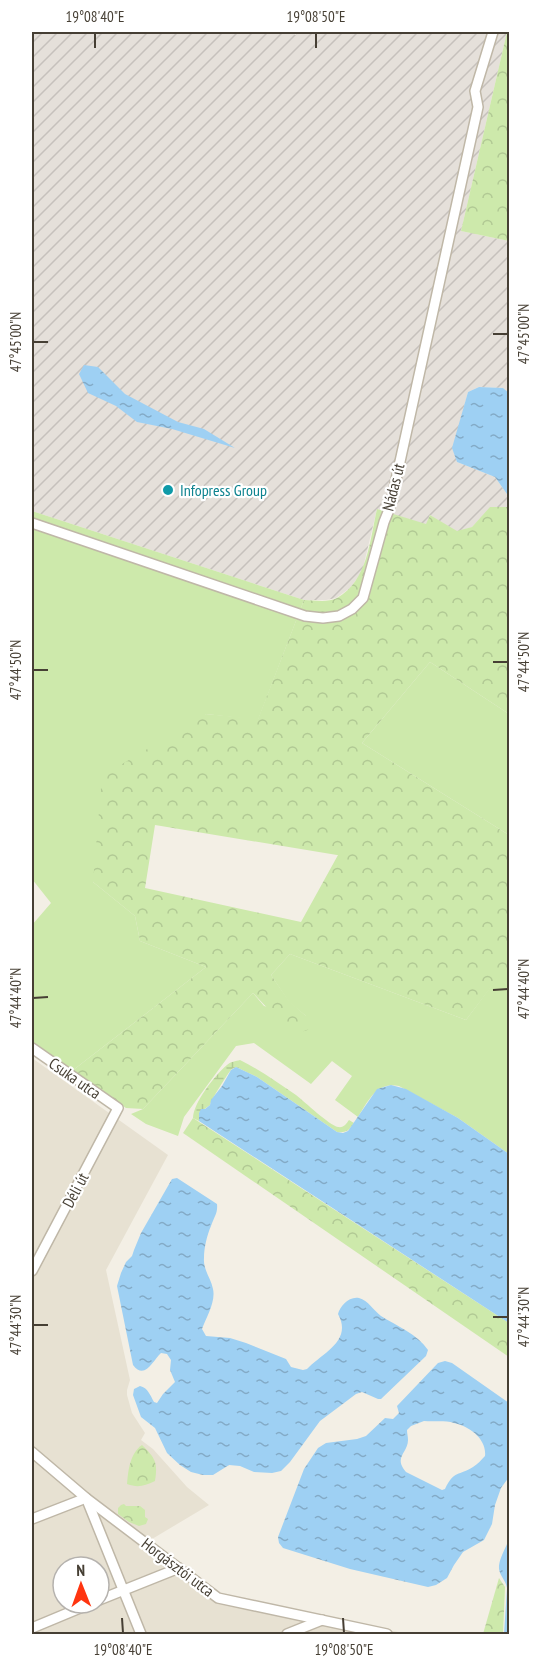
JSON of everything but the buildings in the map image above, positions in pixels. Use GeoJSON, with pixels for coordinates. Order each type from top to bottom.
{"type":"FeatureCollection","features":[{"type":"Feature","properties":{"kind":"street","name":"Nádas út"},"geometry":{"type":"LineString","coordinates":[[32,523],[305,616],[323,618],[339,616],[352,609],[363,598],[390,507],[478,107],[475,91],[493,32]]}},
{"type":"Feature","properties":{"kind":"street","name":"Csuka utca"},"geometry":{"type":"LineString","coordinates":[[32,1051],[118,1108]]}},
{"type":"Feature","properties":{"kind":"street","name":"Déli út"},"geometry":{"type":"LineString","coordinates":[[32,1271],[118,1108]]}},
{"type":"Feature","properties":{"kind":"street","name":"Horgásztói utca"},"geometry":{"type":"LineString","coordinates":[[32,1452],[86,1498],[218,1598],[387,1635]]}},
{"type":"Feature","properties":{"kind":"street"},"geometry":{"type":"LineString","coordinates":[[32,1519],[86,1498],[141,1635]]}},
{"type":"Feature","properties":{"kind":"street"},"geometry":{"type":"LineString","coordinates":[[111,1596],[179,1568]]}},
{"type":"Feature","properties":{"kind":"street"},"geometry":{"type":"LineString","coordinates":[[32,1628],[63,1615]]}},
{"type":"Feature","properties":{"kind":"street"},"geometry":{"type":"LineString","coordinates":[[287,1635],[322,1620]]}},
{"type":"Feature","properties":{"kind":"street"},"geometry":{"type":"LineString","coordinates":[[339,1624],[343,1635]]}},
{"type":"Feature","properties":{"kind":"shaded area"},"geometry":{"type":"Polygon","coordinates":[[[32,32],[288,32],[296,35],[298,32],[507,32],[461,231],[509,241],[509,393],[503,388],[479,387],[468,392],[453,448],[457,462],[495,477],[509,497],[509,507],[490,508],[472,527],[457,532],[430,515],[426,525],[377,509],[362,572],[350,588],[336,598],[326,600],[304,600],[32,511],[32,32]]]}},
{"type":"Feature","properties":{"kind":"shaded area"},"geometry":{"type":"Polygon","coordinates":[[[32,1058],[168,1155],[106,1270],[130,1380],[127,1395],[132,1413],[145,1433],[141,1440],[153,1449],[187,1487],[209,1505],[147,1542],[219,1599],[409,1634],[32,1634],[32,1058]]]}},
{"type":"Feature","properties":{"kind":"green space"},"geometry":{"type":"Polygon","coordinates":[[[507,32],[509,32],[509,241],[461,231],[507,32]]]}},
{"type":"Feature","properties":{"kind":"green space"},"geometry":{"type":"Polygon","coordinates":[[[490,507],[509,507],[509,714],[430,662],[362,743],[509,835],[509,986],[498,978],[466,1020],[290,954],[271,975],[289,1001],[306,1016],[314,1028],[301,1032],[293,1028],[275,1015],[253,993],[143,1109],[126,1108],[72,1071],[206,967],[140,941],[135,916],[93,882],[102,776],[206,714],[258,719],[304,600],[333,600],[347,591],[355,581],[366,558],[377,509],[426,524],[430,515],[457,531],[472,527],[490,507]],[[155,825],[145,888],[301,922],[338,855],[155,825]]]}},
{"type":"Feature","properties":{"kind":"green space"},"geometry":{"type":"Polygon","coordinates":[[[32,511],[304,600],[258,720],[206,714],[93,882],[135,916],[140,941],[206,967],[72,1071],[32,1042],[32,925],[51,903],[32,879],[32,511]]]}},
{"type":"Feature","properties":{"kind":"green space"},"geometry":{"type":"Polygon","coordinates":[[[430,662],[509,714],[509,835],[362,743],[430,662]]]}},
{"type":"Feature","properties":{"kind":"green space"},"geometry":{"type":"Polygon","coordinates":[[[290,954],[466,1020],[498,977],[509,986],[509,1154],[458,1118],[399,1086],[391,1085],[379,1089],[358,1117],[335,1100],[352,1076],[332,1061],[311,1084],[254,1043],[236,1046],[184,1117],[178,1136],[146,1124],[131,1114],[143,1109],[253,993],[264,1006],[306,1016],[289,1002],[271,975],[290,954]]]}},
{"type":"Feature","properties":{"kind":"green space"},"geometry":{"type":"Polygon","coordinates":[[[240,1060],[296,1095],[334,1125],[342,1127],[349,1120],[354,1123],[347,1131],[337,1132],[257,1077],[236,1067],[227,1075],[210,1105],[199,1113],[199,1121],[193,1118],[201,1097],[211,1082],[228,1064],[240,1060]]]}},
{"type":"Feature","properties":{"kind":"green space"},"geometry":{"type":"Polygon","coordinates":[[[193,1118],[509,1323],[509,1357],[183,1133],[193,1118]]]}},
{"type":"Feature","properties":{"kind":"green space"},"geometry":{"type":"Polygon","coordinates":[[[142,1445],[155,1461],[155,1481],[141,1486],[127,1484],[132,1457],[142,1445]]]}},
{"type":"Feature","properties":{"kind":"green space"},"geometry":{"type":"Polygon","coordinates":[[[124,1504],[140,1506],[145,1510],[145,1517],[148,1519],[146,1524],[139,1526],[118,1514],[118,1508],[124,1504]]]}},
{"type":"Feature","properties":{"kind":"green space"},"geometry":{"type":"Polygon","coordinates":[[[499,1578],[505,1587],[503,1634],[483,1634],[499,1578]]]}},
{"type":"Feature","properties":{"kind":"water"},"geometry":{"type":"Polygon","coordinates":[[[84,365],[98,367],[125,394],[178,422],[204,429],[235,448],[172,429],[137,422],[116,406],[88,393],[79,374],[84,365]]]}},
{"type":"Feature","properties":{"kind":"water"},"geometry":{"type":"Polygon","coordinates":[[[479,387],[503,388],[509,393],[509,497],[495,477],[457,462],[452,448],[468,392],[479,387]]]}},
{"type":"Feature","properties":{"kind":"water"},"geometry":{"type":"Polygon","coordinates":[[[236,1067],[257,1077],[337,1132],[348,1131],[377,1089],[391,1085],[406,1089],[458,1118],[509,1154],[509,1323],[199,1121],[201,1109],[210,1105],[231,1070],[236,1067]]]}},
{"type":"Feature","properties":{"kind":"water"},"geometry":{"type":"Polygon","coordinates":[[[177,1178],[217,1204],[204,1254],[205,1266],[214,1294],[202,1329],[206,1336],[230,1338],[246,1343],[286,1359],[291,1367],[303,1370],[334,1346],[342,1332],[339,1311],[348,1300],[359,1298],[368,1303],[381,1316],[413,1335],[428,1350],[426,1356],[381,1399],[362,1392],[356,1394],[320,1421],[281,1471],[254,1472],[240,1466],[229,1465],[213,1475],[191,1472],[167,1453],[155,1428],[141,1417],[133,1395],[134,1389],[143,1387],[157,1403],[175,1382],[170,1370],[171,1360],[167,1354],[161,1353],[145,1370],[141,1371],[133,1365],[117,1286],[141,1233],[172,1179],[177,1178]]]}},
{"type":"Feature","properties":{"kind":"water"},"geometry":{"type":"Polygon","coordinates":[[[445,1361],[452,1363],[509,1403],[509,1477],[501,1488],[492,1524],[484,1540],[463,1552],[447,1578],[428,1587],[350,1569],[283,1548],[278,1537],[304,1469],[318,1448],[326,1443],[366,1436],[385,1418],[393,1419],[399,1413],[397,1406],[438,1363],[445,1361]],[[424,1421],[407,1430],[408,1440],[401,1459],[402,1467],[406,1472],[442,1490],[454,1476],[478,1463],[485,1456],[485,1450],[476,1434],[465,1427],[451,1422],[424,1421]]]}},
{"type":"Feature","properties":{"kind":"water"},"geometry":{"type":"Polygon","coordinates":[[[509,1539],[509,1634],[504,1634],[507,1588],[499,1565],[509,1539]]]}},
{"type":"Feature","properties":{"kind":"place","name":"Infopress Group"},"geometry":{"type":"Point","coordinates":[168,490]}}]}
